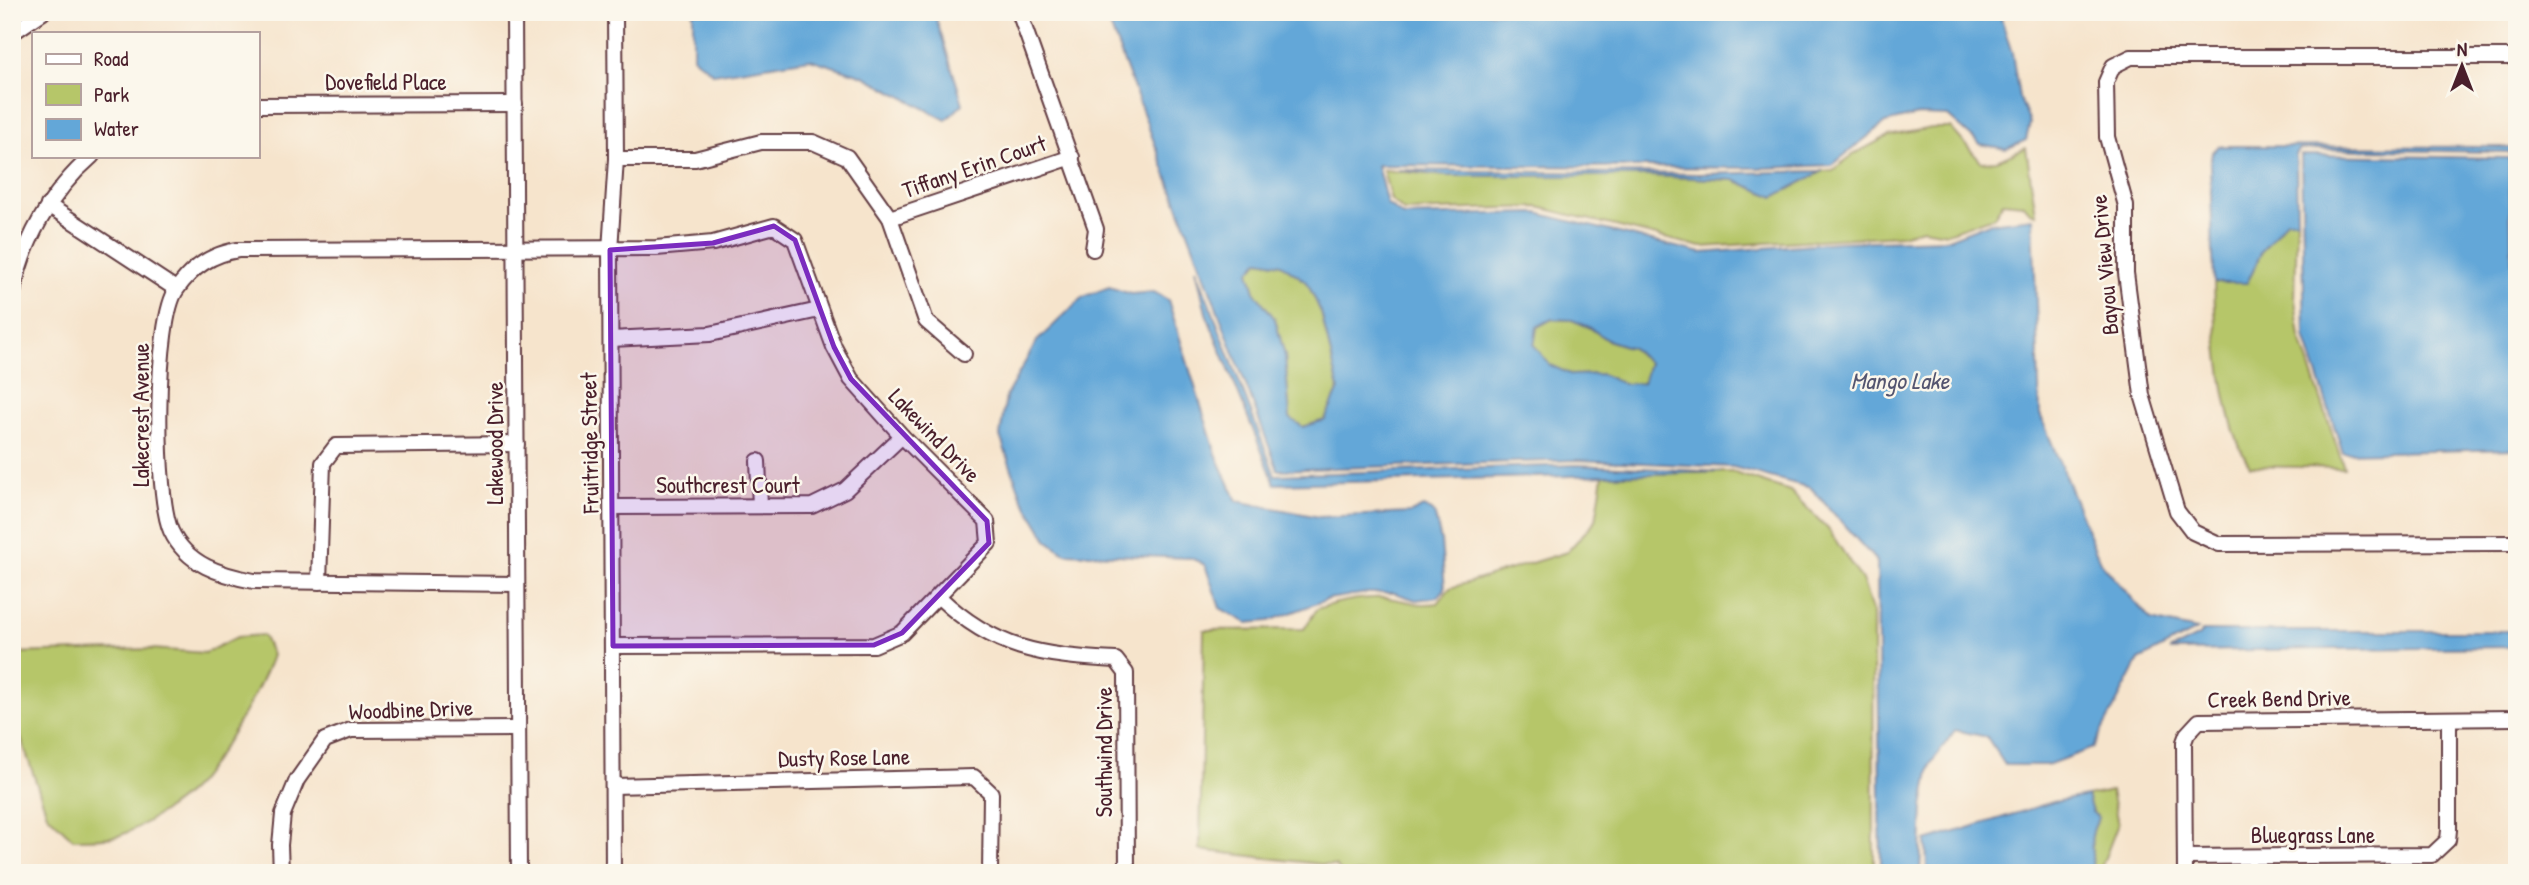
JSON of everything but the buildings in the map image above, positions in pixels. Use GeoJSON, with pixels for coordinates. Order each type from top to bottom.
{"type":"FeatureCollection","features":[{"type":"Feature","properties":{"kind":"street"},"geometry":{"type":"LineString","coordinates":[[12,33],[43,12]]}},
{"type":"Feature","properties":{"kind":"street","name":"Lakewood Drive"},"geometry":{"type":"LineString","coordinates":[[514,12],[519,873]]}},
{"type":"Feature","properties":{"kind":"street","name":"Fruitridge Street"},"geometry":{"type":"LineString","coordinates":[[613,873],[610,250],[616,159],[615,12]]}},
{"type":"Feature","properties":{"kind":"street"},"geometry":{"type":"LineString","coordinates":[[1019,12],[1096,229],[1093,249]]}},
{"type":"Feature","properties":{"kind":"street","name":"Bayou View Drive"},"geometry":{"type":"LineString","coordinates":[[2517,57],[2131,57],[2113,66],[2106,82],[2109,149],[2126,206],[2129,301],[2142,395],[2157,453],[2183,522],[2204,540],[2219,544],[2517,543]]}},
{"type":"Feature","properties":{"kind":"street","name":"Dovefield Place"},"geometry":{"type":"LineString","coordinates":[[259,105],[515,104]]}},
{"type":"Feature","properties":{"kind":"street"},"geometry":{"type":"LineString","coordinates":[[616,159],[695,159],[761,142],[813,142],[847,157],[890,218],[926,321],[964,354]]}},
{"type":"Feature","properties":{"kind":"street","name":"Tiffany Erin Court"},"geometry":{"type":"LineString","coordinates":[[890,218],[1072,157]]}},
{"type":"Feature","properties":{"kind":"street"},"geometry":{"type":"LineString","coordinates":[[12,298],[14,271],[48,205],[75,170],[90,158]]}},
{"type":"Feature","properties":{"kind":"street"},"geometry":{"type":"LineString","coordinates":[[48,205],[176,289]]}},
{"type":"Feature","properties":{"kind":"street","name":"Lakewind Drive"},"geometry":{"type":"LineString","coordinates":[[516,250],[610,250],[713,243],[774,226],[795,240],[834,347],[851,379],[902,436],[987,521],[989,543],[902,633],[874,645],[613,646]]}},
{"type":"Feature","properties":{"kind":"street","name":"Lakecrest Avenue"},"geometry":{"type":"LineString","coordinates":[[516,250],[238,250],[217,254],[203,262],[176,289],[166,311],[161,341],[161,495],[171,532],[192,559],[223,575],[254,582],[517,584]]}},
{"type":"Feature","properties":{"kind":"street"},"geometry":{"type":"LineString","coordinates":[[611,339],[710,334],[820,310]]}},
{"type":"Feature","properties":{"kind":"street","name":"Southcrest Court"},"geometry":{"type":"LineString","coordinates":[[613,507],[812,506],[845,490],[902,436]]}},
{"type":"Feature","properties":{"kind":"street"},"geometry":{"type":"LineString","coordinates":[[319,582],[323,463],[336,446],[517,444]]}},
{"type":"Feature","properties":{"kind":"street"},"geometry":{"type":"LineString","coordinates":[[758,461],[760,506]]}},
{"type":"Feature","properties":{"kind":"street","name":"Southwind Drive"},"geometry":{"type":"LineString","coordinates":[[939,597],[965,621],[1007,643],[1054,657],[1116,660],[1126,673],[1127,873]]}},
{"type":"Feature","properties":{"kind":"street","name":"Creek Bend Drive"},"geometry":{"type":"LineString","coordinates":[[2185,873],[2184,742],[2192,727],[2199,721],[2517,718]]}},
{"type":"Feature","properties":{"kind":"street","name":"Bluegrass Lane"},"geometry":{"type":"LineString","coordinates":[[2185,857],[2418,856],[2440,849],[2448,840],[2449,830],[2449,719]]}},
{"type":"Feature","properties":{"kind":"street","name":"Woodbine Drive"},"geometry":{"type":"LineString","coordinates":[[281,873],[279,845],[283,814],[297,780],[325,740],[351,730],[518,729]]}},
{"type":"Feature","properties":{"kind":"street","name":"Dusty Rose Lane"},"geometry":{"type":"LineString","coordinates":[[612,786],[974,776],[991,793],[990,873]]}},
{"type":"Feature","properties":{"kind":"highlighted area"},"geometry":{"type":"Polygon","coordinates":[[[774,226],[795,240],[834,347],[851,379],[987,521],[989,543],[902,633],[874,645],[613,646],[610,250],[713,243],[774,226]]]}},
{"type":"Feature","properties":{"kind":"green space"},"geometry":{"type":"Polygon","coordinates":[[[1932,128],[1951,128],[1981,162],[1997,161],[2026,148],[2036,214],[2023,204],[2003,202],[1994,217],[1947,233],[1922,229],[1901,235],[1701,247],[1538,207],[1404,211],[1391,200],[1383,170],[1447,176],[1651,176],[1734,180],[1774,197],[1823,171],[1833,170],[1854,154],[1888,136],[1932,128]]]}},
{"type":"Feature","properties":{"kind":"green space"},"geometry":{"type":"Polygon","coordinates":[[[2286,220],[2297,220],[2295,300],[2300,337],[2344,468],[2250,466],[2233,428],[2227,404],[2216,327],[2214,283],[2247,283],[2262,251],[2286,220]]]}},
{"type":"Feature","properties":{"kind":"green space"},"geometry":{"type":"Polygon","coordinates":[[[1259,260],[1281,264],[1307,282],[1321,312],[1339,389],[1325,420],[1303,427],[1290,418],[1285,356],[1275,319],[1256,294],[1249,272],[1259,260]]]}},
{"type":"Feature","properties":{"kind":"green space"},"geometry":{"type":"Polygon","coordinates":[[[1552,319],[1572,320],[1589,327],[1607,340],[1632,348],[1649,363],[1643,384],[1624,384],[1601,374],[1572,375],[1550,366],[1534,345],[1537,327],[1552,319]]]}},
{"type":"Feature","properties":{"kind":"green space"},"geometry":{"type":"Polygon","coordinates":[[[1732,472],[1790,491],[1828,529],[1863,582],[1873,614],[1874,873],[1342,873],[1336,866],[1200,850],[1204,630],[1304,629],[1317,609],[1365,598],[1385,598],[1420,604],[1438,603],[1450,588],[1567,552],[1596,520],[1603,475],[1732,472]]]}},
{"type":"Feature","properties":{"kind":"green space"},"geometry":{"type":"Polygon","coordinates":[[[263,635],[272,655],[260,684],[219,754],[185,795],[141,825],[110,838],[73,839],[47,814],[12,712],[12,653],[152,649],[205,653],[237,637],[263,635]]]}},
{"type":"Feature","properties":{"kind":"green space"},"geometry":{"type":"Polygon","coordinates":[[[2111,791],[2118,824],[2099,873],[2088,873],[2092,870],[2091,844],[2099,818],[2092,812],[2087,796],[2111,791]]]}},
{"type":"Feature","properties":{"kind":"water"},"geometry":{"type":"Polygon","coordinates":[[[693,12],[934,12],[963,104],[946,120],[864,76],[810,59],[714,74],[693,57],[693,12]]]}},
{"type":"Feature","properties":{"kind":"water","name":"Mango Lake"},"geometry":{"type":"Polygon","coordinates":[[[1105,12],[1999,12],[2012,53],[2019,97],[2030,123],[2026,140],[2006,149],[1980,144],[1948,116],[1918,115],[1885,123],[1832,165],[1765,168],[1377,165],[1387,204],[1403,216],[1537,213],[1701,253],[1839,242],[1948,239],[1989,223],[2033,218],[2040,414],[2100,562],[2151,620],[2197,630],[2139,660],[2093,748],[2047,765],[2005,765],[1987,737],[1955,730],[1930,765],[1923,807],[1920,873],[1881,873],[1877,562],[1811,488],[1733,467],[1577,460],[1278,470],[1105,12]],[[1259,260],[1249,272],[1256,294],[1275,319],[1285,356],[1290,418],[1303,427],[1325,420],[1339,389],[1321,312],[1307,282],[1281,264],[1259,260]],[[1552,319],[1537,327],[1534,345],[1550,365],[1572,375],[1601,374],[1624,384],[1643,383],[1649,363],[1632,348],[1607,340],[1589,327],[1572,320],[1552,319]]]}},
{"type":"Feature","properties":{"kind":"water"},"geometry":{"type":"Polygon","coordinates":[[[2219,146],[2512,147],[2517,152],[2517,230],[2514,158],[2509,152],[2300,149],[2296,155],[2297,220],[2286,220],[2262,251],[2247,283],[2214,283],[2210,165],[2212,153],[2219,146]]]}},
{"type":"Feature","properties":{"kind":"water"},"geometry":{"type":"Polygon","coordinates":[[[2301,155],[2509,158],[2517,449],[2343,453],[2305,337],[2301,155]]]}},
{"type":"Feature","properties":{"kind":"water"},"geometry":{"type":"Polygon","coordinates":[[[1398,170],[1698,174],[1823,171],[1774,197],[1734,180],[1651,176],[1447,176],[1398,170]]]}},
{"type":"Feature","properties":{"kind":"water"},"geometry":{"type":"Polygon","coordinates":[[[1196,268],[1275,475],[1577,465],[1721,472],[1275,484],[1206,313],[1196,268]]]}},
{"type":"Feature","properties":{"kind":"water"},"geometry":{"type":"Polygon","coordinates":[[[1109,287],[1131,294],[1154,292],[1168,300],[1216,454],[1237,501],[1319,517],[1411,513],[1423,507],[1434,512],[1441,541],[1445,589],[1438,597],[1416,600],[1395,593],[1367,593],[1328,599],[1269,621],[1247,623],[1220,608],[1205,565],[1191,558],[1065,553],[1048,541],[1022,498],[1000,436],[1006,396],[1037,341],[1083,297],[1109,287]]]}},
{"type":"Feature","properties":{"kind":"water"},"geometry":{"type":"Polygon","coordinates":[[[2202,631],[2517,631],[2517,647],[2169,651],[2199,636],[2202,631]]]}},
{"type":"Feature","properties":{"kind":"water"},"geometry":{"type":"Polygon","coordinates":[[[2087,796],[2092,812],[2099,818],[2091,844],[2092,870],[2088,873],[1927,873],[1926,841],[2053,802],[2087,796]]]}}]}
